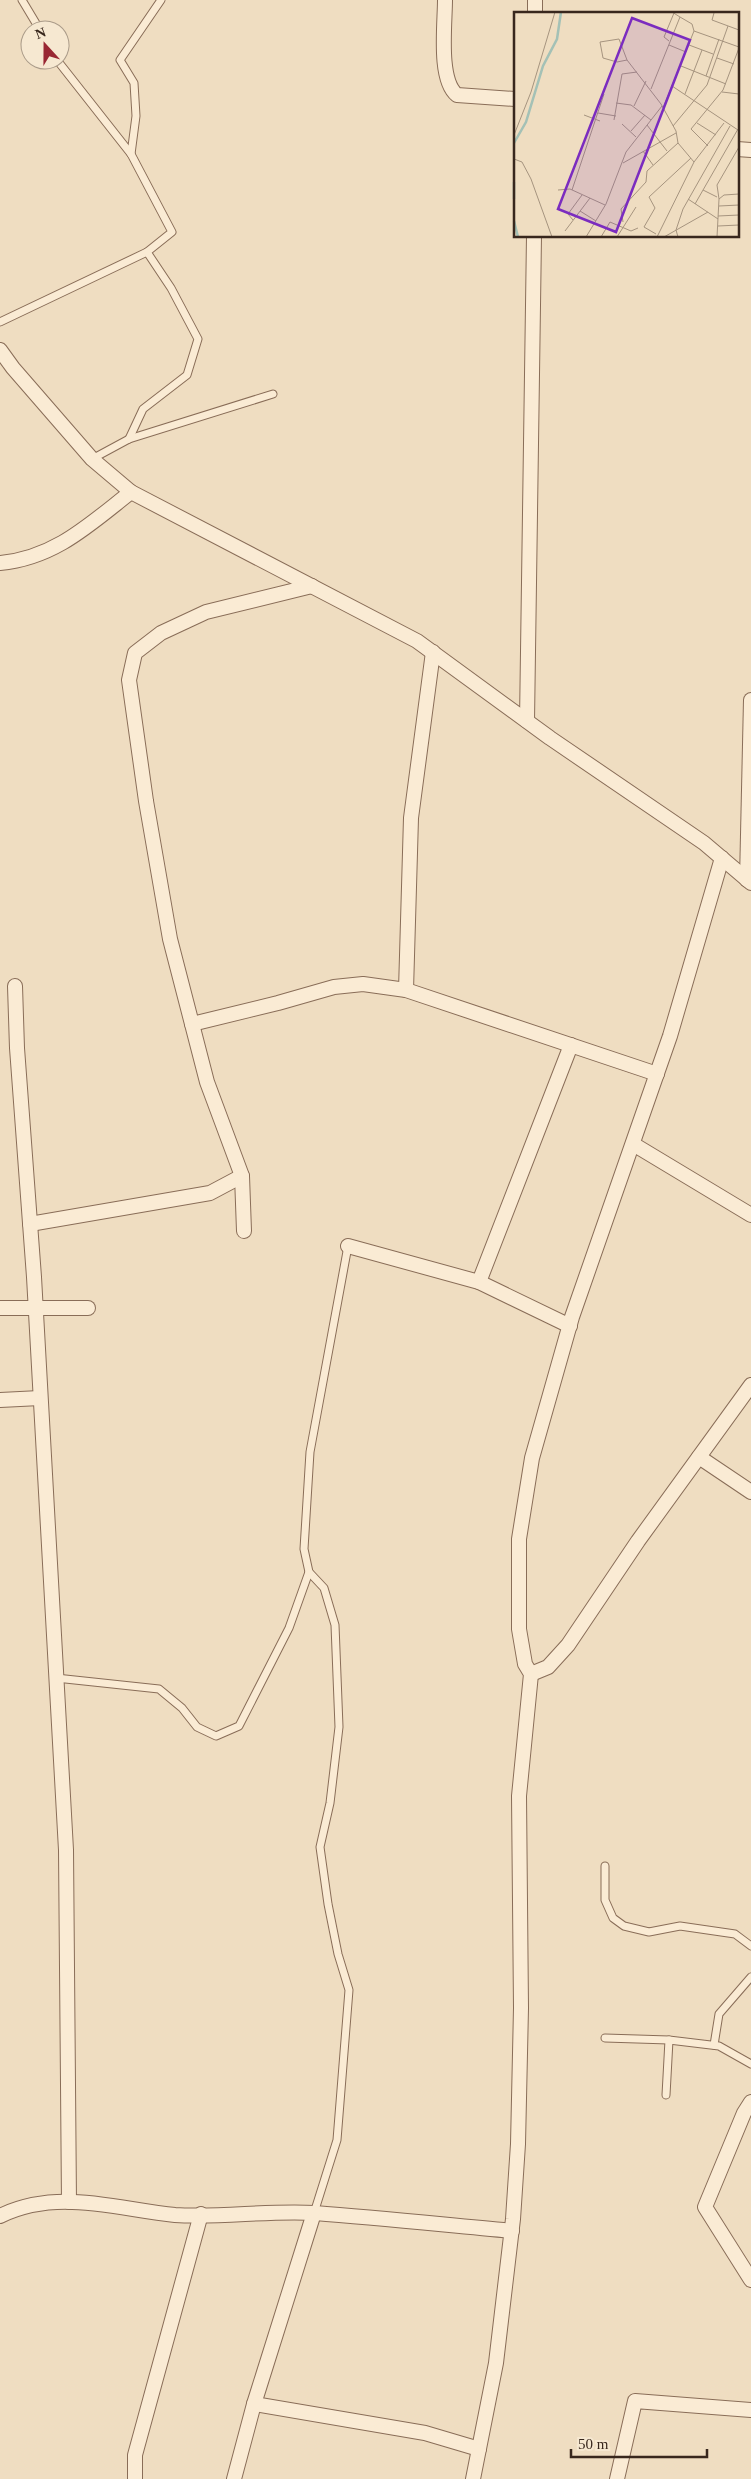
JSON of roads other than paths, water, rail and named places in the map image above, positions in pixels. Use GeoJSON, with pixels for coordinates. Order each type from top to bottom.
{"type":"FeatureCollection","features":[{"type":"Feature","properties":{"kind":"street"},"geometry":{"type":"LineString","coordinates":[[445,0],[446,78],[450,90],[457,95],[514,99]]}},
{"type":"Feature","properties":{"kind":"street"},"geometry":{"type":"LineString","coordinates":[[738,150],[751,150]]}},
{"type":"Feature","properties":{"kind":"street"},"geometry":{"type":"LineString","coordinates":[[527,721],[534,238]]}},
{"type":"Feature","properties":{"kind":"street"},"geometry":{"type":"LineString","coordinates":[[0,350],[13,368],[92,459],[131,492],[417,641],[527,721],[704,842],[749,881]]}},
{"type":"Feature","properties":{"kind":"street"},"geometry":{"type":"LineString","coordinates":[[0,563],[19,561],[69,541],[131,492]]}},
{"type":"Feature","properties":{"kind":"street"},"geometry":{"type":"LineString","coordinates":[[244,1230],[242,1176],[208,1082],[170,939],[146,801],[129,680],[134,653],[161,633],[206,612],[312,586]]}},
{"type":"Feature","properties":{"kind":"street"},"geometry":{"type":"LineString","coordinates":[[406,990],[411,818],[433,652]]}},
{"type":"Feature","properties":{"kind":"street"},"geometry":{"type":"LineString","coordinates":[[749,881],[751,700]]}},
{"type":"Feature","properties":{"kind":"street"},"geometry":{"type":"LineString","coordinates":[[473,2479],[496,2363],[512,2231],[518,2144],[521,2008],[519,1796],[531,1674],[525,1664],[519,1629],[519,1539],[532,1458],[570,1326],[657,1074],[722,858]]}},
{"type":"Feature","properties":{"kind":"street"},"geometry":{"type":"LineString","coordinates":[[192,1024],[334,987],[363,984],[406,990],[657,1074]]}},
{"type":"Feature","properties":{"kind":"street"},"geometry":{"type":"LineString","coordinates":[[15,986],[17,1048],[30,1224],[66,1850],[68,2202]]}},
{"type":"Feature","properties":{"kind":"street"},"geometry":{"type":"LineString","coordinates":[[479,1282],[571,1045]]}},
{"type":"Feature","properties":{"kind":"street"},"geometry":{"type":"LineString","coordinates":[[633,1144],[751,1215]]}},
{"type":"Feature","properties":{"kind":"street"},"geometry":{"type":"LineString","coordinates":[[30,1224],[210,1193],[242,1176]]}},
{"type":"Feature","properties":{"kind":"street"},"geometry":{"type":"LineString","coordinates":[[348,1246],[479,1282],[570,1326]]}},
{"type":"Feature","properties":{"kind":"street"},"geometry":{"type":"LineString","coordinates":[[0,1308],[88,1308]]}},
{"type":"Feature","properties":{"kind":"street"},"geometry":{"type":"LineString","coordinates":[[531,1674],[548,1667],[568,1645],[638,1541],[751,1385]]}},
{"type":"Feature","properties":{"kind":"street"},"geometry":{"type":"LineString","coordinates":[[0,1400],[40,1398]]}},
{"type":"Feature","properties":{"kind":"street"},"geometry":{"type":"LineString","coordinates":[[699,1457],[751,1492]]}},
{"type":"Feature","properties":{"kind":"street"},"geometry":{"type":"LineString","coordinates":[[751,2102],[744,2113],[704,2207],[751,2280]]}},
{"type":"Feature","properties":{"kind":"street"},"geometry":{"type":"LineString","coordinates":[[0,2216],[17,2208],[50,2201],[176,2215],[314,2213],[512,2231]]}},
{"type":"Feature","properties":{"kind":"street"},"geometry":{"type":"LineString","coordinates":[[234,2479],[254,2404],[314,2213]]}},
{"type":"Feature","properties":{"kind":"street"},"geometry":{"type":"LineString","coordinates":[[135,2479],[135,2455],[201,2214]]}},
{"type":"Feature","properties":{"kind":"street"},"geometry":{"type":"LineString","coordinates":[[617,2479],[635,2401],[751,2410]]}},
{"type":"Feature","properties":{"kind":"street"},"geometry":{"type":"LineString","coordinates":[[254,2404],[425,2433],[479,2449]]}},
{"type":"Feature","properties":{"kind":"lane"},"geometry":{"type":"LineString","coordinates":[[22,0],[34,20]]}},
{"type":"Feature","properties":{"kind":"lane"},"geometry":{"type":"LineString","coordinates":[[131,154],[136,116],[134,83],[120,60],[161,0]]}},
{"type":"Feature","properties":{"kind":"lane"},"geometry":{"type":"LineString","coordinates":[[0,322],[147,252],[172,232],[131,154],[65,70]]}},
{"type":"Feature","properties":{"kind":"lane"},"geometry":{"type":"LineString","coordinates":[[130,439],[143,409],[187,375],[198,340],[171,288],[147,252]]}},
{"type":"Feature","properties":{"kind":"lane"},"geometry":{"type":"LineString","coordinates":[[92,459],[130,439],[274,394]]}},
{"type":"Feature","properties":{"kind":"lane"},"geometry":{"type":"LineString","coordinates":[[314,2213],[337,2140],[349,1990],[338,1954],[328,1904],[320,1847],[330,1803],[340,1728],[335,1625],[324,1588],[309,1572],[304,1549],[310,1452],[348,1246]]}},
{"type":"Feature","properties":{"kind":"lane"},"geometry":{"type":"LineString","coordinates":[[56,1678],[159,1689],[182,1708],[197,1727],[216,1736],[239,1726],[289,1628],[309,1572]]}},
{"type":"Feature","properties":{"kind":"lane"},"geometry":{"type":"LineString","coordinates":[[605,1866],[605,1900],[612,1918],[624,1926],[649,1932],[680,1926],[735,1934],[751,1946]]}},
{"type":"Feature","properties":{"kind":"lane"},"geometry":{"type":"LineString","coordinates":[[714,2045],[719,2014],[751,1977]]}},
{"type":"Feature","properties":{"kind":"lane"},"geometry":{"type":"LineString","coordinates":[[605,2038],[669,2040],[714,2045],[751,2064]]}},
{"type":"Feature","properties":{"kind":"lane"},"geometry":{"type":"LineString","coordinates":[[666,2095],[669,2040]]}}]}
